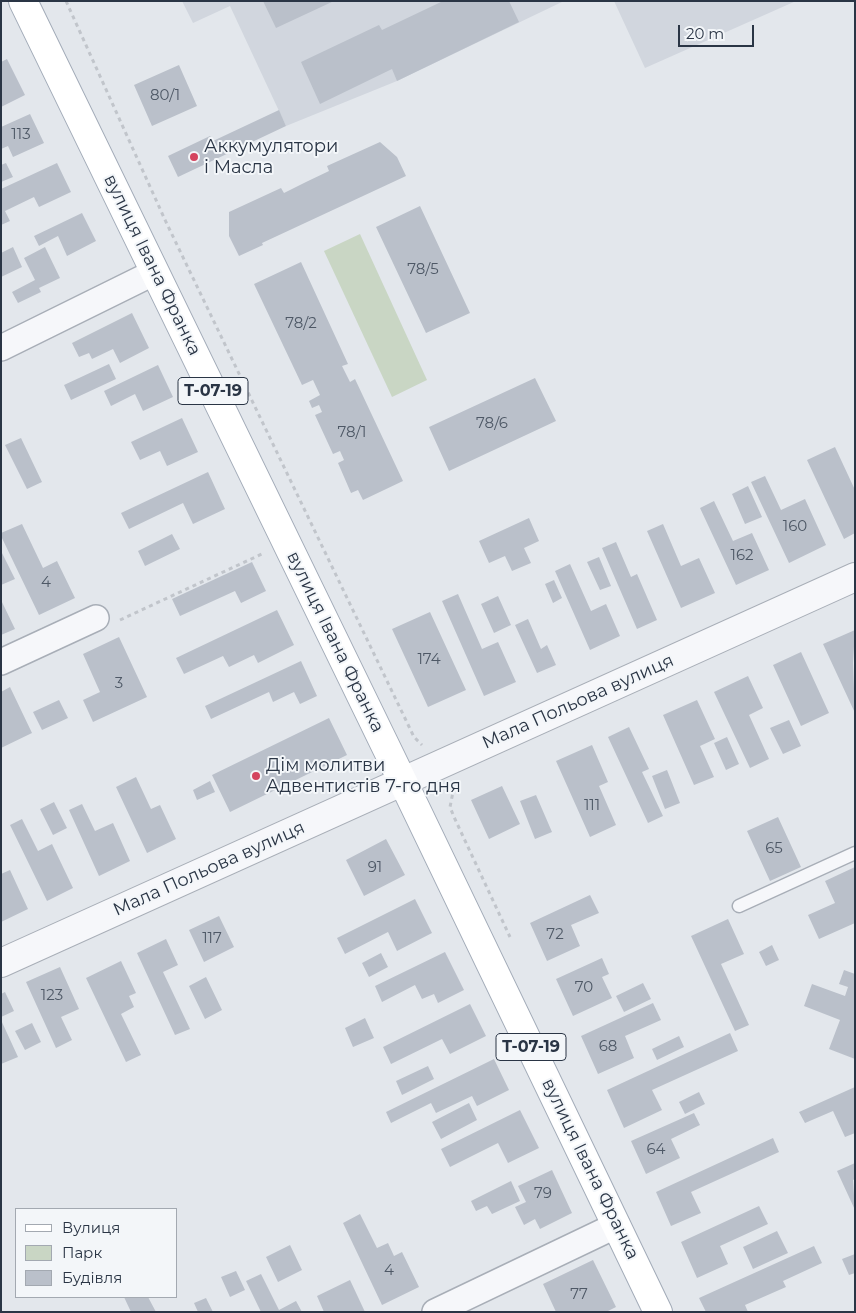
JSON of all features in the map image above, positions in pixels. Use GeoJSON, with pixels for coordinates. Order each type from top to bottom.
{"type":"FeatureCollection","features":[{"type":"Feature","properties":{"kind":"main road","name":"вулиця Івана Франка"},"geometry":{"type":"LineString","coordinates":[[23,1],[287,542],[658,1312]]}},
{"type":"Feature","properties":{"kind":"street"},"geometry":{"type":"LineString","coordinates":[[1,348],[155,272]]}},
{"type":"Feature","properties":{"kind":"street","name":"Мала Польова вулиця"},"geometry":{"type":"LineString","coordinates":[[1,963],[855,577]]}},
{"type":"Feature","properties":{"kind":"street"},"geometry":{"type":"LineString","coordinates":[[1,662],[96,618]]}},
{"type":"Feature","properties":{"kind":"street"},"geometry":{"type":"LineString","coordinates":[[434,1312],[617,1225]]}},
{"type":"Feature","properties":{"kind":"lane"},"geometry":{"type":"LineString","coordinates":[[739,906],[855,853]]}},
{"type":"Feature","properties":{"kind":"path"},"geometry":{"type":"LineString","coordinates":[[66,1],[166,222],[414,737],[423,746],[429,746]]}},
{"type":"Feature","properties":{"kind":"path"},"geometry":{"type":"LineString","coordinates":[[96,618],[107,622],[117,622],[287,542]]}},
{"type":"Feature","properties":{"kind":"path"},"geometry":{"type":"LineString","coordinates":[[459,781],[450,796],[450,807],[512,943]]}},
{"type":"Feature","properties":{"kind":"shaded area"},"geometry":{"type":"Polygon","coordinates":[[[182,1],[564,1],[397,81],[286,126],[230,6],[193,23],[182,1]]]}},
{"type":"Feature","properties":{"kind":"shaded area"},"geometry":{"type":"Polygon","coordinates":[[[614,1],[796,1],[645,68],[614,1]]]}},
{"type":"Feature","properties":{"kind":"green space"},"geometry":{"type":"Polygon","coordinates":[[[360,234],[427,380],[392,397],[324,251],[360,234]]]}},
{"type":"Feature","properties":{"kind":"building"},"geometry":{"type":"Polygon","coordinates":[[[263,1],[334,1],[276,28],[263,1]]]}},
{"type":"Feature","properties":{"kind":"building"},"geometry":{"type":"Polygon","coordinates":[[[443,1],[509,1],[519,22],[397,81],[392,69],[320,104],[301,62],[379,25],[382,30],[443,1]]]}},
{"type":"Feature","properties":{"kind":"building"},"geometry":{"type":"Polygon","coordinates":[[[7,59],[25,95],[1,107],[1,62],[7,59]]]}},
{"type":"Feature","properties":{"kind":"building"},"geometry":{"type":"Polygon","coordinates":[[[179,65],[197,106],[152,126],[134,85],[179,65]]]}},
{"type":"Feature","properties":{"kind":"building"},"geometry":{"type":"Polygon","coordinates":[[[279,110],[286,126],[178,177],[168,156],[210,136],[213,141],[279,110]]]}},
{"type":"Feature","properties":{"kind":"building"},"geometry":{"type":"Polygon","coordinates":[[[30,114],[44,143],[13,157],[8,146],[1,149],[1,127],[30,114]]]}},
{"type":"Feature","properties":{"kind":"building"},"geometry":{"type":"Polygon","coordinates":[[[380,142],[397,157],[406,176],[262,243],[263,245],[239,256],[229,236],[229,212],[281,188],[284,193],[329,171],[327,166],[380,142]]]}},
{"type":"Feature","properties":{"kind":"building"},"geometry":{"type":"Polygon","coordinates":[[[6,163],[13,177],[1,182],[1,165],[6,163]]]}},
{"type":"Feature","properties":{"kind":"building"},"geometry":{"type":"Polygon","coordinates":[[[57,163],[71,192],[39,207],[34,197],[5,211],[10,221],[1,225],[1,189],[57,163]]]}},
{"type":"Feature","properties":{"kind":"building"},"geometry":{"type":"Polygon","coordinates":[[[420,206],[470,313],[426,333],[376,227],[420,206]]]}},
{"type":"Feature","properties":{"kind":"building"},"geometry":{"type":"Polygon","coordinates":[[[82,213],[96,241],[67,256],[58,236],[39,246],[34,236],[82,213]]]}},
{"type":"Feature","properties":{"kind":"building"},"geometry":{"type":"Polygon","coordinates":[[[13,247],[22,267],[1,277],[1,253],[13,247]]]}},
{"type":"Feature","properties":{"kind":"building"},"geometry":{"type":"Polygon","coordinates":[[[45,247],[60,278],[39,288],[41,292],[18,303],[12,292],[35,280],[24,258],[45,247]]]}},
{"type":"Feature","properties":{"kind":"building"},"geometry":{"type":"Polygon","coordinates":[[[301,262],[348,364],[342,366],[350,382],[355,379],[403,481],[363,500],[358,490],[351,493],[338,463],[344,460],[340,451],[333,454],[315,415],[322,412],[319,405],[312,408],[309,401],[320,395],[313,380],[302,385],[254,284],[301,262]]]}},
{"type":"Feature","properties":{"kind":"building"},"geometry":{"type":"Polygon","coordinates":[[[132,313],[149,348],[120,363],[113,349],[92,359],[89,353],[79,357],[72,343],[132,313]]]}},
{"type":"Feature","properties":{"kind":"building"},"geometry":{"type":"Polygon","coordinates":[[[109,364],[116,379],[71,400],[64,385],[109,364]]]}},
{"type":"Feature","properties":{"kind":"building"},"geometry":{"type":"Polygon","coordinates":[[[158,365],[173,397],[143,411],[135,394],[111,406],[104,391],[158,365]]]}},
{"type":"Feature","properties":{"kind":"building"},"geometry":{"type":"Polygon","coordinates":[[[535,378],[556,421],[449,471],[429,427],[535,378]]]}},
{"type":"Feature","properties":{"kind":"building"},"geometry":{"type":"Polygon","coordinates":[[[182,418],[198,452],[167,466],[160,451],[140,460],[131,442],[182,418]]]}},
{"type":"Feature","properties":{"kind":"building"},"geometry":{"type":"Polygon","coordinates":[[[21,438],[42,482],[27,489],[5,445],[21,438]]]}},
{"type":"Feature","properties":{"kind":"building"},"geometry":{"type":"Polygon","coordinates":[[[835,447],[855,490],[855,533],[844,539],[807,460],[835,447]]]}},
{"type":"Feature","properties":{"kind":"building"},"geometry":{"type":"Polygon","coordinates":[[[208,472],[225,509],[193,524],[183,503],[129,529],[121,513],[208,472]]]}},
{"type":"Feature","properties":{"kind":"building"},"geometry":{"type":"Polygon","coordinates":[[[765,476],[781,510],[805,499],[826,545],[789,563],[751,482],[765,476]]]}},
{"type":"Feature","properties":{"kind":"building"},"geometry":{"type":"Polygon","coordinates":[[[748,486],[762,517],[745,524],[732,494],[748,486]]]}},
{"type":"Feature","properties":{"kind":"building"},"geometry":{"type":"Polygon","coordinates":[[[714,501],[733,541],[752,533],[769,570],[736,585],[700,508],[714,501]]]}},
{"type":"Feature","properties":{"kind":"building"},"geometry":{"type":"Polygon","coordinates":[[[529,518],[539,541],[524,548],[531,563],[512,571],[505,556],[489,563],[479,541],[529,518]]]}},
{"type":"Feature","properties":{"kind":"building"},"geometry":{"type":"Polygon","coordinates":[[[22,524],[43,568],[57,561],[75,598],[39,615],[1,536],[1,533],[22,524]]]}},
{"type":"Feature","properties":{"kind":"building"},"geometry":{"type":"Polygon","coordinates":[[[663,524],[681,566],[699,558],[715,593],[681,608],[647,531],[663,524]]]}},
{"type":"Feature","properties":{"kind":"building"},"geometry":{"type":"Polygon","coordinates":[[[172,534],[180,549],[145,566],[138,551],[172,534]]]}},
{"type":"Feature","properties":{"kind":"building"},"geometry":{"type":"Polygon","coordinates":[[[616,542],[631,577],[637,574],[657,620],[637,629],[602,548],[616,542]]]}},
{"type":"Feature","properties":{"kind":"building"},"geometry":{"type":"Polygon","coordinates":[[[1,551],[15,579],[1,585],[1,551]]]}},
{"type":"Feature","properties":{"kind":"building"},"geometry":{"type":"Polygon","coordinates":[[[599,557],[611,586],[600,590],[587,562],[599,557]]]}},
{"type":"Feature","properties":{"kind":"building"},"geometry":{"type":"Polygon","coordinates":[[[252,562],[266,591],[241,603],[235,591],[180,616],[172,599],[252,562]]]}},
{"type":"Feature","properties":{"kind":"building"},"geometry":{"type":"Polygon","coordinates":[[[570,564],[591,611],[606,604],[620,636],[590,650],[555,571],[570,564]]]}},
{"type":"Feature","properties":{"kind":"building"},"geometry":{"type":"Polygon","coordinates":[[[554,580],[562,598],[553,603],[545,584],[554,580]]]}},
{"type":"Feature","properties":{"kind":"building"},"geometry":{"type":"Polygon","coordinates":[[[458,594],[482,649],[498,642],[516,682],[484,696],[442,601],[458,594]]]}},
{"type":"Feature","properties":{"kind":"building"},"geometry":{"type":"Polygon","coordinates":[[[498,596],[511,625],[494,633],[481,604],[498,596]]]}},
{"type":"Feature","properties":{"kind":"building"},"geometry":{"type":"Polygon","coordinates":[[[1,600],[15,629],[1,635],[1,600]]]}},
{"type":"Feature","properties":{"kind":"building"},"geometry":{"type":"Polygon","coordinates":[[[277,610],[294,645],[258,663],[254,655],[229,667],[223,656],[184,674],[176,658],[277,610]]]}},
{"type":"Feature","properties":{"kind":"building"},"geometry":{"type":"Polygon","coordinates":[[[430,612],[466,690],[428,707],[392,629],[430,612]]]}},
{"type":"Feature","properties":{"kind":"building"},"geometry":{"type":"Polygon","coordinates":[[[528,619],[541,649],[547,645],[556,665],[537,673],[515,625],[528,619]]]}},
{"type":"Feature","properties":{"kind":"building"},"geometry":{"type":"Polygon","coordinates":[[[855,630],[853,663],[855,713],[823,644],[855,630]]]}},
{"type":"Feature","properties":{"kind":"building"},"geometry":{"type":"Polygon","coordinates":[[[119,637],[147,697],[93,722],[83,700],[100,692],[83,654],[119,637]]]}},
{"type":"Feature","properties":{"kind":"building"},"geometry":{"type":"Polygon","coordinates":[[[801,652],[829,713],[801,726],[773,665],[801,652]]]}},
{"type":"Feature","properties":{"kind":"building"},"geometry":{"type":"Polygon","coordinates":[[[301,661],[317,696],[300,704],[294,692],[273,702],[269,692],[211,719],[205,706],[301,661]]]}},
{"type":"Feature","properties":{"kind":"building"},"geometry":{"type":"Polygon","coordinates":[[[748,676],[763,708],[749,715],[769,759],[750,768],[714,692],[748,676]]]}},
{"type":"Feature","properties":{"kind":"building"},"geometry":{"type":"Polygon","coordinates":[[[10,687],[32,733],[1,748],[1,692],[10,687]]]}},
{"type":"Feature","properties":{"kind":"building"},"geometry":{"type":"Polygon","coordinates":[[[59,700],[68,718],[42,730],[33,712],[59,700]]]}},
{"type":"Feature","properties":{"kind":"building"},"geometry":{"type":"Polygon","coordinates":[[[697,700],[715,739],[700,746],[714,777],[694,785],[663,715],[697,700]]]}},
{"type":"Feature","properties":{"kind":"building"},"geometry":{"type":"Polygon","coordinates":[[[329,718],[347,755],[230,812],[212,775],[329,718]]]}},
{"type":"Feature","properties":{"kind":"building"},"geometry":{"type":"Polygon","coordinates":[[[789,720],[801,746],[783,754],[770,728],[789,720]]]}},
{"type":"Feature","properties":{"kind":"building"},"geometry":{"type":"Polygon","coordinates":[[[629,727],[649,769],[642,772],[663,816],[648,823],[608,737],[629,727]]]}},
{"type":"Feature","properties":{"kind":"building"},"geometry":{"type":"Polygon","coordinates":[[[727,737],[739,764],[726,770],[714,743],[727,737]]]}},
{"type":"Feature","properties":{"kind":"building"},"geometry":{"type":"Polygon","coordinates":[[[592,745],[608,782],[599,786],[616,825],[590,837],[556,761],[592,745]]]}},
{"type":"Feature","properties":{"kind":"building"},"geometry":{"type":"Polygon","coordinates":[[[667,770],[680,803],[665,809],[652,776],[667,770]]]}},
{"type":"Feature","properties":{"kind":"building"},"geometry":{"type":"Polygon","coordinates":[[[136,777],[151,809],[160,805],[176,839],[147,853],[116,787],[136,777]]]}},
{"type":"Feature","properties":{"kind":"building"},"geometry":{"type":"Polygon","coordinates":[[[210,781],[215,792],[197,800],[193,790],[210,781]]]}},
{"type":"Feature","properties":{"kind":"building"},"geometry":{"type":"Polygon","coordinates":[[[502,786],[520,824],[489,839],[471,800],[502,786]]]}},
{"type":"Feature","properties":{"kind":"building"},"geometry":{"type":"Polygon","coordinates":[[[536,795],[552,832],[535,839],[520,801],[536,795]]]}},
{"type":"Feature","properties":{"kind":"building"},"geometry":{"type":"Polygon","coordinates":[[[54,802],[67,828],[53,835],[40,809],[54,802]]]}},
{"type":"Feature","properties":{"kind":"building"},"geometry":{"type":"Polygon","coordinates":[[[82,804],[95,831],[113,823],[130,861],[99,876],[69,810],[82,804]]]}},
{"type":"Feature","properties":{"kind":"building"},"geometry":{"type":"Polygon","coordinates":[[[778,817],[801,867],[770,881],[747,831],[778,817]]]}},
{"type":"Feature","properties":{"kind":"building"},"geometry":{"type":"Polygon","coordinates":[[[22,819],[38,851],[52,844],[73,888],[47,901],[10,825],[22,819]]]}},
{"type":"Feature","properties":{"kind":"building"},"geometry":{"type":"Polygon","coordinates":[[[386,839],[405,875],[364,896],[346,860],[386,839]]]}},
{"type":"Feature","properties":{"kind":"building"},"geometry":{"type":"Polygon","coordinates":[[[855,867],[855,923],[819,939],[808,915],[835,903],[825,881],[855,867]]]}},
{"type":"Feature","properties":{"kind":"building"},"geometry":{"type":"Polygon","coordinates":[[[10,870],[28,909],[1,922],[1,874],[10,870]]]}},
{"type":"Feature","properties":{"kind":"building"},"geometry":{"type":"Polygon","coordinates":[[[590,895],[599,913],[571,925],[580,946],[547,961],[530,923],[590,895]]]}},
{"type":"Feature","properties":{"kind":"building"},"geometry":{"type":"Polygon","coordinates":[[[415,899],[432,933],[397,951],[388,932],[345,954],[337,938],[415,899]]]}},
{"type":"Feature","properties":{"kind":"building"},"geometry":{"type":"Polygon","coordinates":[[[219,916],[234,947],[204,962],[189,930],[219,916]]]}},
{"type":"Feature","properties":{"kind":"building"},"geometry":{"type":"Polygon","coordinates":[[[728,919],[744,954],[721,964],[749,1025],[735,1031],[691,936],[728,919]]]}},
{"type":"Feature","properties":{"kind":"building"},"geometry":{"type":"Polygon","coordinates":[[[166,939],[178,965],[163,972],[190,1029],[175,1035],[137,953],[166,939]]]}},
{"type":"Feature","properties":{"kind":"building"},"geometry":{"type":"Polygon","coordinates":[[[772,945],[779,960],[766,966],[759,952],[772,945]]]}},
{"type":"Feature","properties":{"kind":"building"},"geometry":{"type":"Polygon","coordinates":[[[445,952],[464,990],[438,1003],[434,994],[422,999],[415,985],[382,1002],[375,986],[445,952]]]}},
{"type":"Feature","properties":{"kind":"building"},"geometry":{"type":"Polygon","coordinates":[[[381,953],[388,967],[369,977],[362,963],[381,953]]]}},
{"type":"Feature","properties":{"kind":"building"},"geometry":{"type":"Polygon","coordinates":[[[602,958],[609,974],[602,977],[612,998],[573,1016],[556,979],[602,958]]]}},
{"type":"Feature","properties":{"kind":"building"},"geometry":{"type":"Polygon","coordinates":[[[121,961],[136,993],[129,996],[134,1007],[121,1014],[141,1055],[126,1062],[86,978],[121,961]]]}},
{"type":"Feature","properties":{"kind":"building"},"geometry":{"type":"Polygon","coordinates":[[[60,967],[79,1009],[61,1017],[72,1040],[56,1048],[26,982],[60,967]]]}},
{"type":"Feature","properties":{"kind":"building"},"geometry":{"type":"Polygon","coordinates":[[[844,970],[855,974],[855,1059],[829,1049],[840,1020],[804,1006],[812,984],[845,996],[848,987],[839,984],[844,970]]]}},
{"type":"Feature","properties":{"kind":"building"},"geometry":{"type":"Polygon","coordinates":[[[206,977],[222,1010],[205,1019],[189,986],[206,977]]]}},
{"type":"Feature","properties":{"kind":"building"},"geometry":{"type":"Polygon","coordinates":[[[643,983],[651,999],[624,1012],[616,996],[643,983]]]}},
{"type":"Feature","properties":{"kind":"building"},"geometry":{"type":"Polygon","coordinates":[[[5,992],[14,1011],[1,1017],[1,994],[5,992]]]}},
{"type":"Feature","properties":{"kind":"building"},"geometry":{"type":"Polygon","coordinates":[[[653,1003],[661,1020],[625,1036],[634,1058],[598,1074],[581,1036],[653,1003]]]}},
{"type":"Feature","properties":{"kind":"building"},"geometry":{"type":"Polygon","coordinates":[[[470,1004],[486,1036],[450,1054],[442,1039],[391,1064],[383,1047],[470,1004]]]}},
{"type":"Feature","properties":{"kind":"building"},"geometry":{"type":"Polygon","coordinates":[[[365,1018],[374,1038],[353,1047],[345,1028],[365,1018]]]}},
{"type":"Feature","properties":{"kind":"building"},"geometry":{"type":"Polygon","coordinates":[[[1,1020],[18,1057],[1,1064],[1,1020]]]}},
{"type":"Feature","properties":{"kind":"building"},"geometry":{"type":"Polygon","coordinates":[[[32,1023],[41,1042],[25,1050],[15,1031],[32,1023]]]}},
{"type":"Feature","properties":{"kind":"building"},"geometry":{"type":"Polygon","coordinates":[[[730,1033],[738,1051],[652,1090],[662,1110],[624,1128],[607,1090],[730,1033]]]}},
{"type":"Feature","properties":{"kind":"building"},"geometry":{"type":"Polygon","coordinates":[[[679,1036],[684,1047],[657,1060],[652,1049],[679,1036]]]}},
{"type":"Feature","properties":{"kind":"building"},"geometry":{"type":"Polygon","coordinates":[[[494,1059],[509,1090],[477,1106],[472,1096],[436,1113],[431,1103],[391,1123],[386,1112],[494,1059]]]}},
{"type":"Feature","properties":{"kind":"building"},"geometry":{"type":"Polygon","coordinates":[[[428,1066],[434,1079],[402,1095],[396,1081],[428,1066]]]}},
{"type":"Feature","properties":{"kind":"building"},"geometry":{"type":"Polygon","coordinates":[[[855,1087],[855,1133],[845,1137],[833,1111],[805,1123],[799,1112],[855,1087]]]}},
{"type":"Feature","properties":{"kind":"building"},"geometry":{"type":"Polygon","coordinates":[[[699,1092],[705,1104],[685,1114],[679,1102],[699,1092]]]}},
{"type":"Feature","properties":{"kind":"building"},"geometry":{"type":"Polygon","coordinates":[[[469,1103],[477,1120],[441,1139],[432,1122],[469,1103]]]}},
{"type":"Feature","properties":{"kind":"building"},"geometry":{"type":"Polygon","coordinates":[[[520,1110],[539,1148],[508,1163],[498,1143],[450,1167],[441,1149],[520,1110]]]}},
{"type":"Feature","properties":{"kind":"building"},"geometry":{"type":"Polygon","coordinates":[[[694,1113],[700,1125],[671,1139],[680,1158],[646,1174],[631,1141],[694,1113]]]}},
{"type":"Feature","properties":{"kind":"building"},"geometry":{"type":"Polygon","coordinates":[[[773,1138],[779,1152],[691,1192],[701,1213],[671,1226],[656,1192],[773,1138]]]}},
{"type":"Feature","properties":{"kind":"building"},"geometry":{"type":"Polygon","coordinates":[[[855,1163],[855,1179],[853,1180],[855,1210],[837,1171],[855,1163]]]}},
{"type":"Feature","properties":{"kind":"building"},"geometry":{"type":"Polygon","coordinates":[[[552,1170],[572,1213],[540,1229],[535,1219],[524,1225],[515,1207],[526,1202],[518,1186],[552,1170]]]}},
{"type":"Feature","properties":{"kind":"building"},"geometry":{"type":"Polygon","coordinates":[[[511,1181],[520,1201],[492,1214],[487,1206],[476,1211],[471,1201],[511,1181]]]}},
{"type":"Feature","properties":{"kind":"building"},"geometry":{"type":"Polygon","coordinates":[[[759,1206],[768,1224],[720,1246],[728,1264],[697,1278],[681,1242],[759,1206]]]}},
{"type":"Feature","properties":{"kind":"building"},"geometry":{"type":"Polygon","coordinates":[[[360,1214],[377,1248],[388,1243],[394,1256],[402,1252],[419,1287],[382,1305],[343,1223],[360,1214]]]}},
{"type":"Feature","properties":{"kind":"building"},"geometry":{"type":"Polygon","coordinates":[[[777,1231],[788,1253],[753,1269],[743,1247],[777,1231]]]}},
{"type":"Feature","properties":{"kind":"building"},"geometry":{"type":"Polygon","coordinates":[[[290,1245],[302,1270],[278,1282],[266,1257],[290,1245]]]}},
{"type":"Feature","properties":{"kind":"building"},"geometry":{"type":"Polygon","coordinates":[[[814,1246],[822,1263],[783,1281],[786,1287],[745,1305],[748,1312],[706,1312],[699,1298],[814,1246]]]}},
{"type":"Feature","properties":{"kind":"building"},"geometry":{"type":"Polygon","coordinates":[[[855,1254],[855,1273],[849,1275],[842,1259],[855,1254]]]}},
{"type":"Feature","properties":{"kind":"building"},"geometry":{"type":"Polygon","coordinates":[[[593,1260],[616,1307],[606,1312],[556,1312],[543,1284],[593,1260]]]}},
{"type":"Feature","properties":{"kind":"building"},"geometry":{"type":"Polygon","coordinates":[[[236,1271],[245,1290],[230,1297],[221,1277],[236,1271]]]}},
{"type":"Feature","properties":{"kind":"building"},"geometry":{"type":"Polygon","coordinates":[[[261,1274],[279,1310],[296,1301],[302,1312],[261,1312],[246,1281],[261,1274]]]}},
{"type":"Feature","properties":{"kind":"building"},"geometry":{"type":"Polygon","coordinates":[[[350,1280],[365,1312],[324,1312],[317,1296],[350,1280]]]}},
{"type":"Feature","properties":{"kind":"building"},"geometry":{"type":"Polygon","coordinates":[[[124,1298],[149,1298],[156,1312],[131,1312],[124,1298]]]}},
{"type":"Feature","properties":{"kind":"building"},"geometry":{"type":"Polygon","coordinates":[[[206,1298],[213,1312],[198,1312],[194,1303],[206,1298]]]}},
{"type":"Feature","properties":{"kind":"place","name":"Аккумулятори і Масла"},"geometry":{"type":"Point","coordinates":[194,157]}},
{"type":"Feature","properties":{"kind":"place","name":"Дім молитви Адвентистів 7-го дня"},"geometry":{"type":"Point","coordinates":[256,776]}}]}
